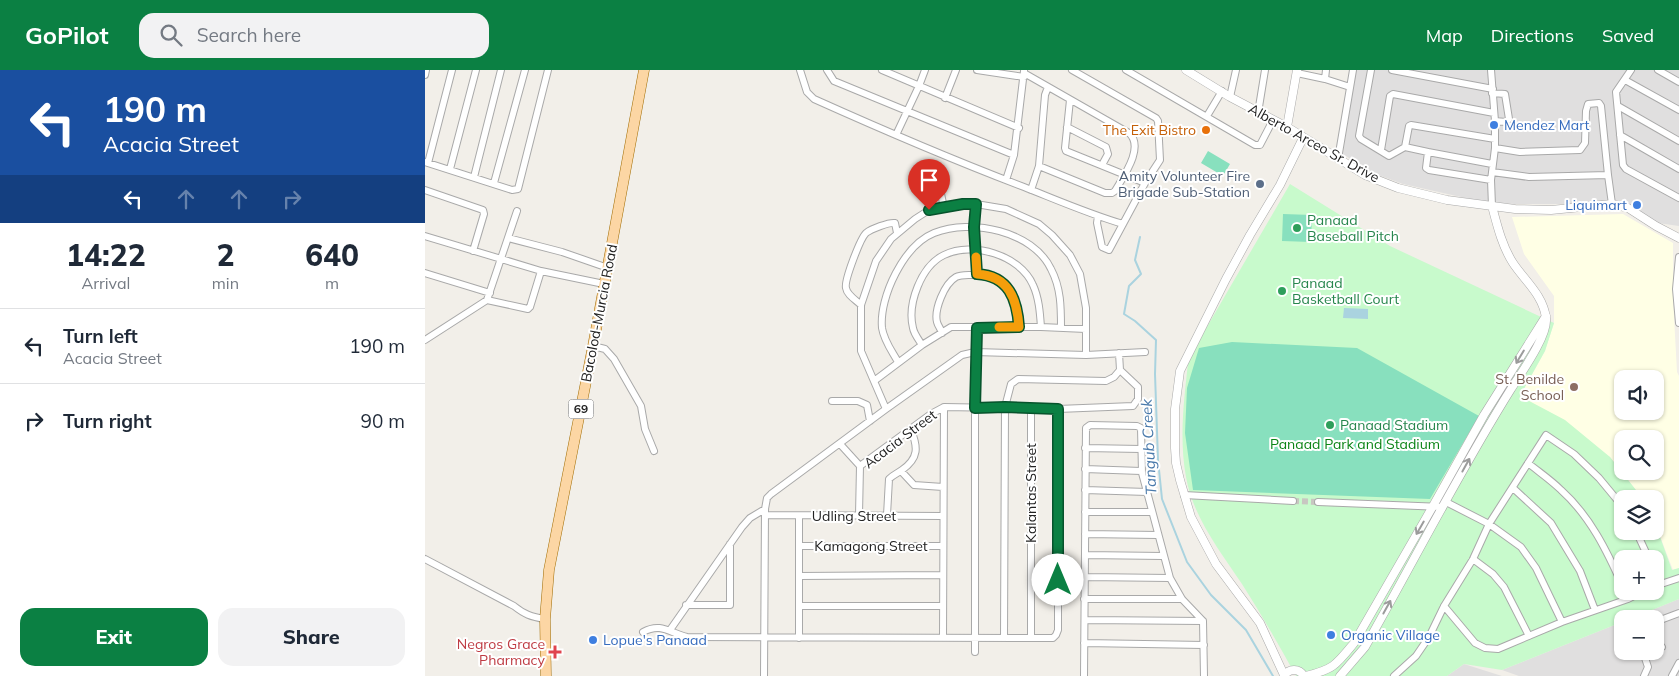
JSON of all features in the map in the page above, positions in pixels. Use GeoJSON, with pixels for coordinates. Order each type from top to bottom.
{"type":"FeatureCollection","features":[{"type":"Feature","properties":{"kind":"main road","name":"Bacolod-Murcia Road"},"geometry":{"type":"LineString","coordinates":[[546,676],[545,619],[549,570],[608,268],[644,70]]}},
{"type":"Feature","properties":{"kind":"street"},"geometry":{"type":"LineString","coordinates":[[425,75],[426,70]]}},
{"type":"Feature","properties":{"kind":"street"},"geometry":{"type":"LineString","coordinates":[[452,70],[427,163],[512,190],[518,189],[548,70]]}},
{"type":"Feature","properties":{"kind":"street"},"geometry":{"type":"LineString","coordinates":[[450,169],[476,70]]}},
{"type":"Feature","properties":{"kind":"street"},"geometry":{"type":"LineString","coordinates":[[474,177],[501,70]]}},
{"type":"Feature","properties":{"kind":"street"},"geometry":{"type":"LineString","coordinates":[[494,183],[525,70]]}},
{"type":"Feature","properties":{"kind":"street"},"geometry":{"type":"LineString","coordinates":[[800,70],[807,92],[814,99],[1006,180],[1123,224]]}},
{"type":"Feature","properties":{"kind":"street"},"geometry":{"type":"LineString","coordinates":[[827,70],[833,81],[1014,155]]}},
{"type":"Feature","properties":{"kind":"street"},"geometry":{"type":"LineString","coordinates":[[882,70],[893,72],[945,98],[1019,128]]}},
{"type":"Feature","properties":{"kind":"street"},"geometry":{"type":"LineString","coordinates":[[896,135],[925,70]]}},
{"type":"Feature","properties":{"kind":"street"},"geometry":{"type":"LineString","coordinates":[[945,98],[956,70]]}},
{"type":"Feature","properties":{"kind":"street"},"geometry":{"type":"LineString","coordinates":[[977,70],[1024,73],[1132,135],[1136,151],[1115,191],[1111,193],[1105,193],[1039,166]]}},
{"type":"Feature","properties":{"kind":"street"},"geometry":{"type":"LineString","coordinates":[[1072,70],[1156,118],[1158,121],[1160,160],[1145,183],[1111,248],[1106,249],[1102,247],[1098,234],[1098,216]]}},
{"type":"Feature","properties":{"kind":"street"},"geometry":{"type":"LineString","coordinates":[[1126,70],[1259,146],[1273,120]]}},
{"type":"Feature","properties":{"kind":"street"},"geometry":{"type":"LineString","coordinates":[[1230,97],[1236,70]]}},
{"type":"Feature","properties":{"kind":"street"},"geometry":{"type":"LineString","coordinates":[[1258,113],[1265,70]]}},
{"type":"Feature","properties":{"kind":"street"},"geometry":{"type":"LineString","coordinates":[[1325,78],[1326,70]]}},
{"type":"Feature","properties":{"kind":"street"},"geometry":{"type":"LineString","coordinates":[[1338,159],[1353,70]]}},
{"type":"Feature","properties":{"kind":"street"},"geometry":{"type":"LineString","coordinates":[[1371,70],[1359,136],[1361,140],[1391,156],[1405,148],[1492,164]]}},
{"type":"Feature","properties":{"kind":"street"},"geometry":{"type":"LineString","coordinates":[[1392,70],[1505,94],[1509,119],[1505,122],[1495,121]]}},
{"type":"Feature","properties":{"kind":"street"},"geometry":{"type":"LineString","coordinates":[[1340,676],[1365,646],[1491,420],[1529,360],[1546,326],[1546,316],[1541,301],[1513,262],[1500,235],[1492,206],[1491,180],[1495,148],[1495,121],[1491,70]]}},
{"type":"Feature","properties":{"kind":"street"},"geometry":{"type":"LineString","coordinates":[[1631,70],[1617,92],[1622,160],[1626,169],[1679,198]]}},
{"type":"Feature","properties":{"kind":"street"},"geometry":{"type":"LineString","coordinates":[[1658,70],[1679,82]]}},
{"type":"Feature","properties":{"kind":"street","name":"Alberto Arceo Sr. Drive"},"geometry":{"type":"LineString","coordinates":[[1189,71],[1230,97],[1287,127],[1365,175],[1398,188],[1447,200],[1492,206],[1551,210],[1612,204],[1628,208],[1679,238]]}},
{"type":"Feature","properties":{"kind":"street"},"geometry":{"type":"LineString","coordinates":[[1287,127],[1297,72],[1325,78],[1350,87]]}},
{"type":"Feature","properties":{"kind":"street"},"geometry":{"type":"LineString","coordinates":[[1006,180],[1014,155],[1019,128],[1024,73]]}},
{"type":"Feature","properties":{"kind":"street"},"geometry":{"type":"LineString","coordinates":[[1625,80],[1679,110]]}},
{"type":"Feature","properties":{"kind":"street"},"geometry":{"type":"LineString","coordinates":[[1031,190],[1039,166],[1045,95],[1048,87]]}},
{"type":"Feature","properties":{"kind":"street"},"geometry":{"type":"LineString","coordinates":[[1207,116],[1222,91]]}},
{"type":"Feature","properties":{"kind":"street"},"geometry":{"type":"LineString","coordinates":[[1381,150],[1390,96],[1393,94],[1494,113]]}},
{"type":"Feature","properties":{"kind":"street"},"geometry":{"type":"LineString","coordinates":[[1070,100],[1066,150],[1145,183]]}},
{"type":"Feature","properties":{"kind":"street"},"geometry":{"type":"LineString","coordinates":[[1495,148],[1521,152],[1580,150],[1585,146],[1588,104],[1599,102],[1612,204]]}},
{"type":"Feature","properties":{"kind":"street"},"geometry":{"type":"LineString","coordinates":[[1618,106],[1679,141]]}},
{"type":"Feature","properties":{"kind":"street"},"geometry":{"type":"LineString","coordinates":[[1405,148],[1411,124],[1495,138]]}},
{"type":"Feature","properties":{"kind":"street"},"geometry":{"type":"LineString","coordinates":[[1067,127],[1106,147],[1108,154],[1102,165]]}},
{"type":"Feature","properties":{"kind":"street"},"geometry":{"type":"LineString","coordinates":[[1620,135],[1679,168]]}},
{"type":"Feature","properties":{"kind":"street"},"geometry":{"type":"LineString","coordinates":[[1303,138],[1280,185],[1226,279],[1180,371],[1176,403],[1175,448],[1178,471],[1191,517],[1216,564],[1260,623],[1284,675],[1288,671],[1295,669],[1302,672],[1305,676],[1327,670],[1340,660],[1353,643],[1484,415],[1546,316]]}},
{"type":"Feature","properties":{"kind":"street"},"geometry":{"type":"LineString","coordinates":[[1428,152],[1426,168],[1429,170],[1491,180]]}},
{"type":"Feature","properties":{"kind":"street"},"geometry":{"type":"LineString","coordinates":[[1492,172],[1529,177],[1608,175]]}},
{"type":"Feature","properties":{"kind":"street"},"geometry":{"type":"LineString","coordinates":[[939,184],[944,208]]}},
{"type":"Feature","properties":{"kind":"street"},"geometry":{"type":"LineString","coordinates":[[425,190],[483,210],[484,214],[473,251]]}},
{"type":"Feature","properties":{"kind":"street"},"geometry":{"type":"LineString","coordinates":[[885,409],[861,351],[861,305],[876,261],[891,239],[929,210],[963,204],[976,204],[1006,209],[1039,224],[1052,235],[1070,254],[1080,274],[1084,290],[1086,355]]}},
{"type":"Feature","properties":{"kind":"street"},"geometry":{"type":"LineString","coordinates":[[976,204],[974,227],[977,274]]}},
{"type":"Feature","properties":{"kind":"street"},"geometry":{"type":"LineString","coordinates":[[425,340],[489,296],[517,211]]}},
{"type":"Feature","properties":{"kind":"street"},"geometry":{"type":"LineString","coordinates":[[861,305],[848,294],[845,285],[858,247],[867,233],[890,222],[895,223],[897,233]]}},
{"type":"Feature","properties":{"kind":"street"},"geometry":{"type":"LineString","coordinates":[[898,362],[887,344],[882,328],[885,302],[895,274],[917,244],[933,233],[952,228],[974,227],[997,230],[1030,243],[1043,256],[1051,268],[1061,300],[1061,328]]}},
{"type":"Feature","properties":{"kind":"street"},"geometry":{"type":"LineString","coordinates":[[425,236],[541,271],[604,284]]}},
{"type":"Feature","properties":{"kind":"street"},"geometry":{"type":"LineString","coordinates":[[508,238],[562,252],[608,268]]}},
{"type":"Feature","properties":{"kind":"street"},"geometry":{"type":"LineString","coordinates":[[922,345],[913,329],[912,310],[915,293],[921,278],[942,256],[956,250],[994,253],[1007,259],[1027,274],[1037,298],[1041,327]]}},
{"type":"Feature","properties":{"kind":"street"},"geometry":{"type":"LineString","coordinates":[[1679,257],[1677,289],[1679,324]]}},
{"type":"Feature","properties":{"kind":"street"},"geometry":{"type":"LineString","coordinates":[[425,273],[528,309],[541,271]]}},
{"type":"Feature","properties":{"kind":"street"},"geometry":{"type":"LineString","coordinates":[[942,332],[937,323],[936,311],[947,287],[955,277],[977,274],[985,275],[1006,285],[1018,309],[1019,327]]}},
{"type":"Feature","properties":{"kind":"street"},"geometry":{"type":"LineString","coordinates":[[874,381],[922,345],[951,327],[1086,328]]}},
{"type":"Feature","properties":{"kind":"street"},"geometry":{"type":"LineString","coordinates":[[975,652],[975,352],[977,328]]}},
{"type":"Feature","properties":{"kind":"street"},"geometry":{"type":"LineString","coordinates":[[593,346],[605,349],[614,358],[643,409],[645,429],[654,451]]}},
{"type":"Feature","properties":{"kind":"street"},"geometry":{"type":"LineString","coordinates":[[764,676],[765,512],[767,498],[885,409],[961,355],[975,352],[1086,355],[1145,352]]}},
{"type":"Feature","properties":{"kind":"street"},"geometry":{"type":"LineString","coordinates":[[1004,638],[1005,407],[1011,384],[1018,379],[1106,381],[1114,378],[1120,370],[1119,353]]}},
{"type":"Feature","properties":{"kind":"street","name":"Acacia Street"},"geometry":{"type":"LineString","coordinates":[[859,515],[860,466],[931,414],[944,407],[1058,409],[1135,405],[1138,399],[1138,387],[1120,370]]}},
{"type":"Feature","properties":{"kind":"street"},"geometry":{"type":"LineString","coordinates":[[832,401],[862,402],[867,405],[870,421]]}},
{"type":"Feature","properties":{"kind":"street"},"geometry":{"type":"LineString","coordinates":[[943,638],[944,407]]}},
{"type":"Feature","properties":{"kind":"street","name":"Kalantas Street"},"geometry":{"type":"LineString","coordinates":[[1031,408],[1031,638]]}},
{"type":"Feature","properties":{"kind":"street"},"geometry":{"type":"LineString","coordinates":[[643,632],[650,628],[663,628],[687,637],[1053,638],[1058,630],[1058,409]]}},
{"type":"Feature","properties":{"kind":"street"},"geometry":{"type":"LineString","coordinates":[[1084,676],[1085,448],[1087,425],[1137,426],[1141,428],[1141,471],[1170,578],[1182,599],[1203,621],[1205,676]]}},
{"type":"Feature","properties":{"kind":"street"},"geometry":{"type":"LineString","coordinates":[[887,515],[889,480],[913,460],[916,452],[916,441],[911,430]]}},
{"type":"Feature","properties":{"kind":"street"},"geometry":{"type":"LineString","coordinates":[[1395,676],[1416,656],[1429,638],[1444,606],[1473,559],[1489,524],[1545,435],[1574,454],[1599,478],[1614,496]]}},
{"type":"Feature","properties":{"kind":"street"},"geometry":{"type":"LineString","coordinates":[[841,444],[860,466]]}},
{"type":"Feature","properties":{"kind":"street"},"geometry":{"type":"LineString","coordinates":[[1085,448],[1141,449]]}},
{"type":"Feature","properties":{"kind":"street"},"geometry":{"type":"LineString","coordinates":[[1528,463],[1562,490],[1589,521],[1607,550],[1614,566]]}},
{"type":"Feature","properties":{"kind":"street"},"geometry":{"type":"LineString","coordinates":[[1085,469],[1141,471]]}},
{"type":"Feature","properties":{"kind":"street"},"geometry":{"type":"LineString","coordinates":[[901,471],[914,485],[943,487]]}},
{"type":"Feature","properties":{"kind":"street"},"geometry":{"type":"LineString","coordinates":[[1513,488],[1551,523],[1579,570],[1595,610]]}},
{"type":"Feature","properties":{"kind":"street"},"geometry":{"type":"LineString","coordinates":[[1085,490],[1147,492]]}},
{"type":"Feature","properties":{"kind":"street"},"geometry":{"type":"LineString","coordinates":[[1184,495],[1293,501]]}},
{"type":"Feature","properties":{"kind":"street"},"geometry":{"type":"LineString","coordinates":[[1319,502],[1433,506],[1444,504],[1489,524],[1521,547],[1536,568],[1562,622]]}},
{"type":"Feature","properties":{"kind":"street"},"geometry":{"type":"LineString","coordinates":[[669,630],[750,518],[765,512]]}},
{"type":"Feature","properties":{"kind":"street","name":"Udling Street"},"geometry":{"type":"LineString","coordinates":[[765,512],[799,516],[943,516]]}},
{"type":"Feature","properties":{"kind":"street"},"geometry":{"type":"LineString","coordinates":[[1085,512],[1152,512]]}},
{"type":"Feature","properties":{"kind":"street"},"geometry":{"type":"LineString","coordinates":[[799,516],[799,638]]}},
{"type":"Feature","properties":{"kind":"street"},"geometry":{"type":"LineString","coordinates":[[1085,534],[1158,535]]}},
{"type":"Feature","properties":{"kind":"street"},"geometry":{"type":"LineString","coordinates":[[686,605],[730,605],[731,543]]}},
{"type":"Feature","properties":{"kind":"street","name":"Kamagong Street"},"geometry":{"type":"LineString","coordinates":[[799,546],[943,546]]}},
{"type":"Feature","properties":{"kind":"street"},"geometry":{"type":"LineString","coordinates":[[1085,555],[1163,556]]}},
{"type":"Feature","properties":{"kind":"street"},"geometry":{"type":"LineString","coordinates":[[425,558],[513,606],[524,614],[545,619]]}},
{"type":"Feature","properties":{"kind":"street"},"geometry":{"type":"LineString","coordinates":[[1473,559],[1493,574],[1504,588],[1529,636]]}},
{"type":"Feature","properties":{"kind":"street"},"geometry":{"type":"LineString","coordinates":[[799,576],[943,575]]}},
{"type":"Feature","properties":{"kind":"street"},"geometry":{"type":"LineString","coordinates":[[1085,577],[1170,578]]}},
{"type":"Feature","properties":{"kind":"street"},"geometry":{"type":"LineString","coordinates":[[1664,583],[1679,578]]}},
{"type":"Feature","properties":{"kind":"street"},"geometry":{"type":"LineString","coordinates":[[1084,598],[1182,599]]}},
{"type":"Feature","properties":{"kind":"street"},"geometry":{"type":"LineString","coordinates":[[1444,606],[1475,643],[1485,648],[1499,649],[1562,622],[1625,600]]}},
{"type":"Feature","properties":{"kind":"street"},"geometry":{"type":"LineString","coordinates":[[799,606],[943,606]]}},
{"type":"Feature","properties":{"kind":"street"},"geometry":{"type":"LineString","coordinates":[[1664,619],[1679,613]]}},
{"type":"Feature","properties":{"kind":"street"},"geometry":{"type":"LineString","coordinates":[[1085,620],[1203,621]]}},
{"type":"Feature","properties":{"kind":"street"},"geometry":{"type":"LineString","coordinates":[[1084,643],[1204,645]]}},
{"type":"Feature","properties":{"kind":"street"},"geometry":{"type":"LineString","coordinates":[[1644,676],[1648,667],[1646,660]]}},
{"type":"Feature","properties":{"kind":"street"},"geometry":{"type":"LineString","coordinates":[[1672,676],[1679,663]]}},
{"type":"Feature","properties":{"kind":"shaded area"},"geometry":{"type":"Polygon","coordinates":[[[1356,70],[1679,70],[1679,226],[1651,222],[1619,204],[1514,204],[1479,201],[1403,184],[1370,172],[1343,154],[1356,70]]]}},
{"type":"Feature","properties":{"kind":"shaded area","name":"St. Benilde School"},"geometry":{"type":"Polygon","coordinates":[[[1623,214],[1673,243],[1673,298],[1677,372],[1679,376],[1679,568],[1673,570],[1662,540],[1664,540],[1664,490],[1636,490],[1628,480],[1664,480],[1664,430],[1614,430],[1614,462],[1610,457],[1520,396],[1545,351],[1554,323],[1554,296],[1524,254],[1512,217],[1623,214]]]}},
{"type":"Feature","properties":{"kind":"shaded area"},"geometry":{"type":"Polygon","coordinates":[[[1679,599],[1679,676],[1519,676],[1502,670],[1614,625],[1614,660],[1664,660],[1664,610],[1652,610],[1679,599]]]}},
{"type":"Feature","properties":{"kind":"shaded area"},"geometry":{"type":"Polygon","coordinates":[[[1464,664],[1502,676],[1447,676],[1464,664]]]}},
{"type":"Feature","properties":{"kind":"green space"},"geometry":{"type":"Polygon","coordinates":[[[1208,151],[1230,164],[1223,176],[1201,163],[1208,151]]]}},
{"type":"Feature","properties":{"kind":"green space","name":"Panaad Park and Stadium"},"geometry":{"type":"Polygon","coordinates":[[[1290,184],[1390,246],[1554,323],[1545,351],[1520,396],[1565,420],[1610,457],[1614,462],[1614,480],[1628,480],[1636,490],[1614,490],[1614,540],[1661,540],[1672,570],[1679,568],[1679,599],[1652,610],[1614,610],[1614,625],[1502,670],[1464,664],[1447,676],[1296,676],[1242,584],[1208,533],[1190,492],[1186,477],[1183,448],[1183,420],[1190,356],[1290,184]]]}},
{"type":"Feature","properties":{"kind":"green space","name":"Panaad Baseball Pitch"},"geometry":{"type":"Polygon","coordinates":[[[1283,214],[1312,215],[1311,242],[1282,241],[1283,214]]]}},
{"type":"Feature","properties":{"kind":"green space","name":"Panaad Stadium"},"geometry":{"type":"Polygon","coordinates":[[[1232,342],[1357,348],[1479,416],[1430,499],[1193,490],[1185,433],[1187,388],[1199,348],[1232,342]]]}},
{"type":"Feature","properties":{"kind":"water"},"geometry":{"type":"Polygon","coordinates":[[[1344,308],[1368,309],[1368,319],[1343,318],[1344,308]]]}},
{"type":"Feature","properties":{"kind":"waterway","name":"Tangub Creek"},"geometry":{"type":"LineString","coordinates":[[1140,237],[1135,260],[1141,274],[1129,286],[1124,314],[1135,321],[1156,340],[1155,374],[1158,460],[1162,499],[1187,562],[1211,595],[1246,630],[1273,676]]}},
{"type":"Feature","properties":{"kind":"tunnel"},"geometry":{"type":"LineString","coordinates":[[1293,501],[1318,502]]}},
{"type":"Feature","properties":{"kind":"slow traffic"},"geometry":{"type":"LineString","coordinates":[[976,257],[977,274],[996,279],[1006,285],[1018,309],[1019,327],[999,327]]}},
{"type":"Feature","properties":{"kind":"place","name":"Mendez Mart"},"geometry":{"type":"Point","coordinates":[1494,125]}},
{"type":"Feature","properties":{"kind":"place","name":"The Exit Bistro"},"geometry":{"type":"Point","coordinates":[1206,130]}},
{"type":"Feature","properties":{"kind":"place","name":"Amity Volunteer Fire Brigade Sub-Station"},"geometry":{"type":"Point","coordinates":[1260,184]}},
{"type":"Feature","properties":{"kind":"place","name":"Liquimart"},"geometry":{"type":"Point","coordinates":[1637,205]}},
{"type":"Feature","properties":{"kind":"place","name":"Panaad Baseball Pitch"},"geometry":{"type":"Point","coordinates":[1297,228]}},
{"type":"Feature","properties":{"kind":"place","name":"Panaad Basketball Court"},"geometry":{"type":"Point","coordinates":[1282,291]}},
{"type":"Feature","properties":{"kind":"place","name":"St. Benilde School"},"geometry":{"type":"Point","coordinates":[1574,387]}},
{"type":"Feature","properties":{"kind":"place","name":"Panaad Stadium"},"geometry":{"type":"Point","coordinates":[1330,425]}},
{"type":"Feature","properties":{"kind":"place","name":"Organic Village"},"geometry":{"type":"Point","coordinates":[1331,635]}},
{"type":"Feature","properties":{"kind":"place","name":"Lopue's Panaad"},"geometry":{"type":"Point","coordinates":[593,640]}},
{"type":"Feature","properties":{"kind":"place","name":"Negros Grace Pharmacy"},"geometry":{"type":"Point","coordinates":[555,652]}},
{"type":"Feature","properties":{"kind":"route"},"geometry":{"type":"LineString","coordinates":[[929,210],[963,204],[976,204],[974,227],[977,274],[996,279],[1006,285],[1018,309],[1019,327],[977,328],[975,408],[1058,409],[1058,580]]}}]}
